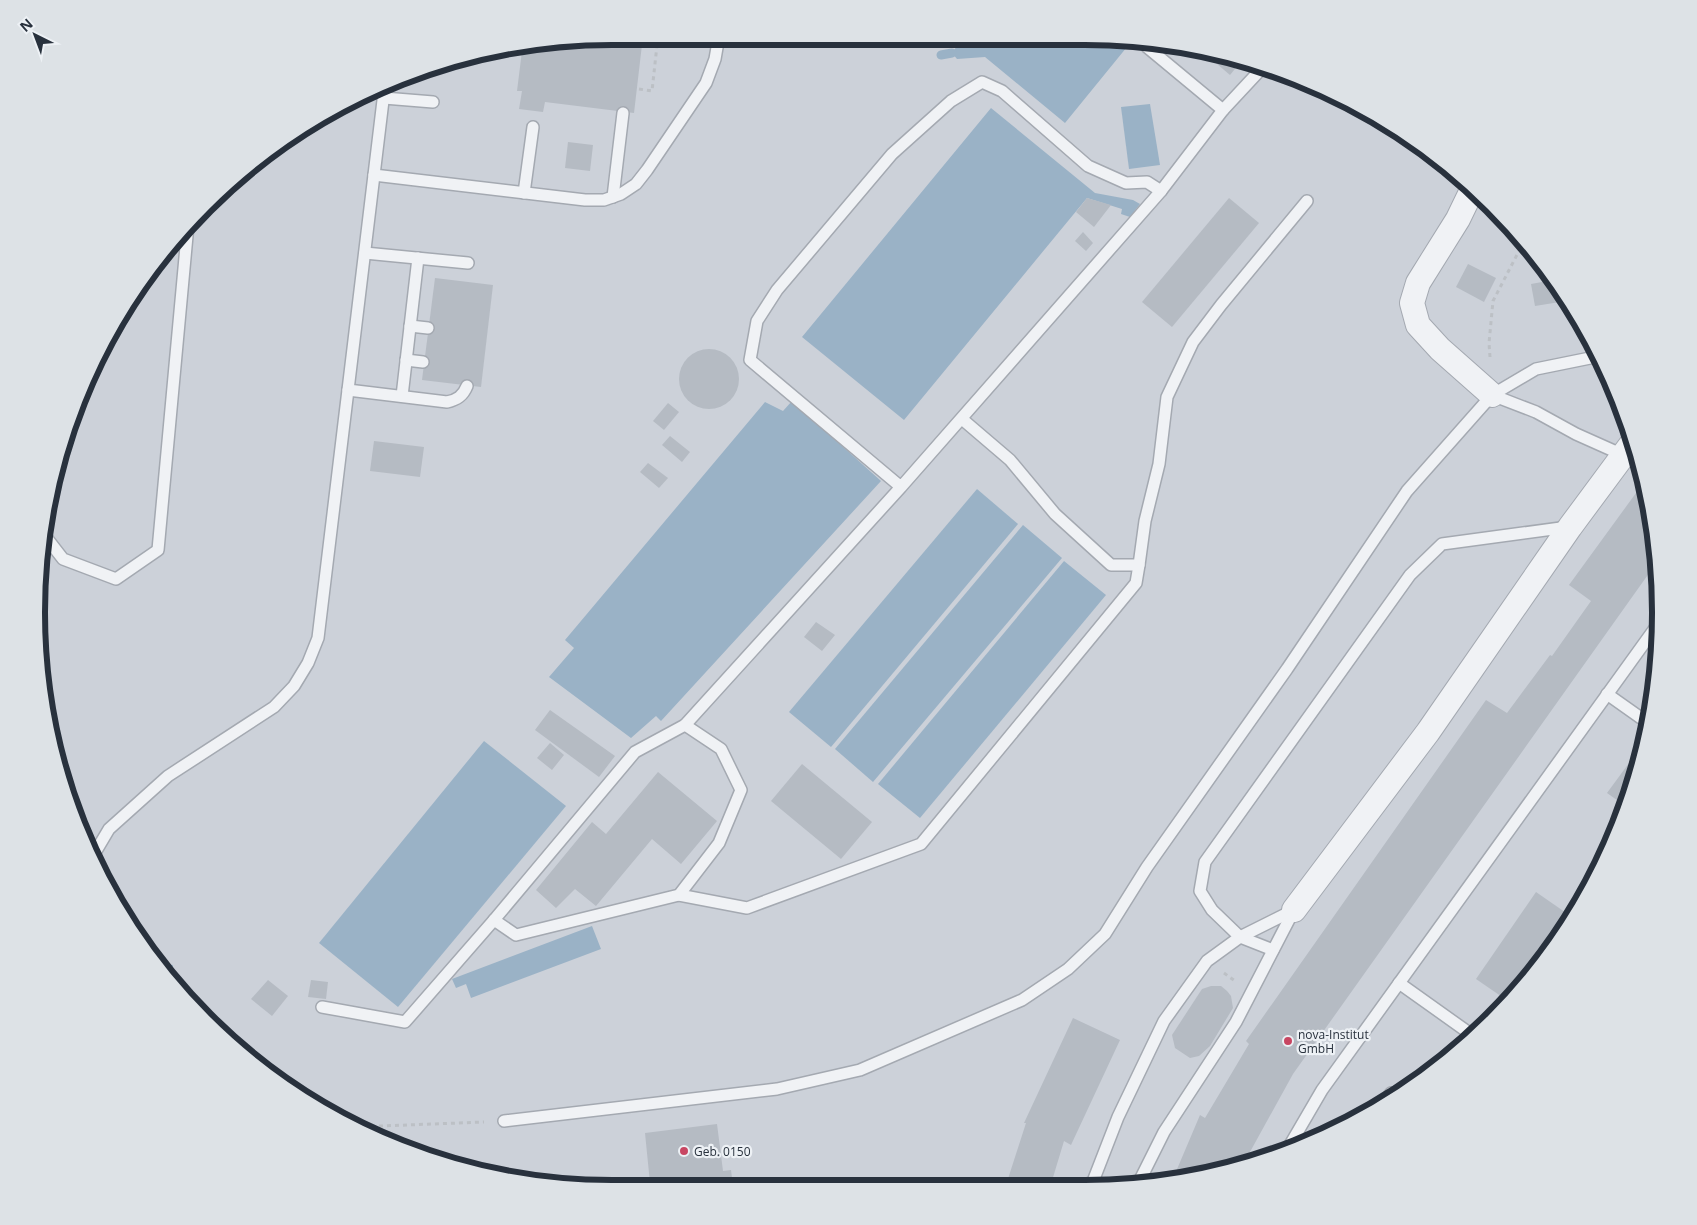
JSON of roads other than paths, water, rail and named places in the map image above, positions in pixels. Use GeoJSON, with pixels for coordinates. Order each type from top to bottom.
{"type":"FeatureCollection","features":[{"type":"Feature","properties":{"kind":"street"},"geometry":{"type":"LineString","coordinates":[[1469,196],[1458,219],[1418,283],[1412,303],[1418,325],[1440,349],[1492,395]]}},
{"type":"Feature","properties":{"kind":"street"},"geometry":{"type":"LineString","coordinates":[[1294,910],[1428,732],[1570,526],[1628,448]]}},
{"type":"Feature","properties":{"kind":"lane"},"geometry":{"type":"LineString","coordinates":[[374,175],[585,200],[604,200],[621,194],[636,184],[647,170],[706,83],[715,59],[717,45]]}},
{"type":"Feature","properties":{"kind":"lane"},"geometry":{"type":"LineString","coordinates":[[1149,49],[1224,110]]}},
{"type":"Feature","properties":{"kind":"lane"},"geometry":{"type":"LineString","coordinates":[[322,1006],[404,1022],[494,920],[635,752],[685,725],[962,420],[1161,191],[1224,110],[1258,72]]}},
{"type":"Feature","properties":{"kind":"lane"},"geometry":{"type":"LineString","coordinates":[[901,487],[750,360],[757,321],[777,290],[892,154],[951,102],[982,82],[1002,91],[1088,166],[1126,183],[1147,182],[1161,191]]}},
{"type":"Feature","properties":{"kind":"lane"},"geometry":{"type":"LineString","coordinates":[[97,849],[109,829],[168,776],[274,707],[294,686],[308,663],[318,638],[384,93]]}},
{"type":"Feature","properties":{"kind":"lane"},"geometry":{"type":"LineString","coordinates":[[384,98],[433,102]]}},
{"type":"Feature","properties":{"kind":"lane"},"geometry":{"type":"LineString","coordinates":[[613,197],[623,114]]}},
{"type":"Feature","properties":{"kind":"lane"},"geometry":{"type":"LineString","coordinates":[[524,192],[533,127]]}},
{"type":"Feature","properties":{"kind":"lane"},"geometry":{"type":"LineString","coordinates":[[494,920],[516,935],[679,895],[748,908],[921,844],[1136,583],[1145,521],[1159,464],[1167,397],[1194,342],[1221,305],[1307,201]]}},
{"type":"Feature","properties":{"kind":"lane"},"geometry":{"type":"LineString","coordinates":[[50,542],[63,559],[116,579],[158,550],[187,237]]}},
{"type":"Feature","properties":{"kind":"lane"},"geometry":{"type":"LineString","coordinates":[[365,253],[468,263]]}},
{"type":"Feature","properties":{"kind":"lane"},"geometry":{"type":"LineString","coordinates":[[402,396],[418,258]]}},
{"type":"Feature","properties":{"kind":"lane"},"geometry":{"type":"LineString","coordinates":[[410,326],[428,328]]}},
{"type":"Feature","properties":{"kind":"lane"},"geometry":{"type":"LineString","coordinates":[[504,1121],[776,1089],[860,1070],[1022,1000],[1068,969],[1104,934],[1147,867],[1287,669],[1408,491],[1492,395],[1536,369],[1591,358]]}},
{"type":"Feature","properties":{"kind":"lane"},"geometry":{"type":"LineString","coordinates":[[406,360],[424,362]]}},
{"type":"Feature","properties":{"kind":"lane"},"geometry":{"type":"LineString","coordinates":[[348,390],[447,402],[454,401],[461,396],[467,386]]}},
{"type":"Feature","properties":{"kind":"lane"},"geometry":{"type":"LineString","coordinates":[[1492,395],[1536,412],[1576,434],[1627,448]]}},
{"type":"Feature","properties":{"kind":"lane"},"geometry":{"type":"LineString","coordinates":[[962,420],[1010,460],[1054,514],[1110,565],[1139,565]]}},
{"type":"Feature","properties":{"kind":"lane"},"geometry":{"type":"LineString","coordinates":[[1273,950],[1240,937],[1212,910],[1200,891],[1205,862],[1410,576],[1442,544],[1570,526]]}},
{"type":"Feature","properties":{"kind":"lane"},"geometry":{"type":"LineString","coordinates":[[1293,1141],[1322,1090],[1651,633]]}},
{"type":"Feature","properties":{"kind":"lane"},"geometry":{"type":"LineString","coordinates":[[1607,694],[1642,719]]}},
{"type":"Feature","properties":{"kind":"lane"},"geometry":{"type":"LineString","coordinates":[[679,895],[719,843],[741,790],[721,749],[685,725]]}},
{"type":"Feature","properties":{"kind":"lane"},"geometry":{"type":"LineString","coordinates":[[1094,1180],[1118,1118],[1164,1021],[1207,961],[1240,937],[1294,910]]}},
{"type":"Feature","properties":{"kind":"lane"},"geometry":{"type":"LineString","coordinates":[[1142,1177],[1164,1132],[1231,1030],[1294,910]]}},
{"type":"Feature","properties":{"kind":"lane"},"geometry":{"type":"LineString","coordinates":[[1399,983],[1467,1032]]}},
{"type":"Feature","properties":{"kind":"water"},"geometry":{"type":"Polygon","coordinates":[[[957,46],[1127,47],[1065,123],[985,57],[957,59],[952,53],[957,46]]]}},
{"type":"Feature","properties":{"kind":"water"},"geometry":{"type":"Polygon","coordinates":[[[1150,104],[1160,165],[1129,169],[1121,107],[1150,104]]]}},
{"type":"Feature","properties":{"kind":"water"},"geometry":{"type":"Polygon","coordinates":[[[991,108],[1095,193],[1133,200],[1140,204],[1130,217],[1121,214],[1122,209],[1087,198],[904,420],[802,337],[991,108]]]}},
{"type":"Feature","properties":{"kind":"water"},"geometry":{"type":"Polygon","coordinates":[[[792,401],[881,481],[661,721],[656,716],[631,738],[549,677],[574,648],[565,640],[765,402],[783,411],[792,401]]]}},
{"type":"Feature","properties":{"kind":"water"},"geometry":{"type":"Polygon","coordinates":[[[977,489],[1018,524],[831,747],[789,712],[977,489]]]}},
{"type":"Feature","properties":{"kind":"water"},"geometry":{"type":"Polygon","coordinates":[[[1023,525],[1062,558],[873,782],[835,749],[1023,525]]]}},
{"type":"Feature","properties":{"kind":"water"},"geometry":{"type":"Polygon","coordinates":[[[1064,561],[1106,595],[920,818],[878,784],[1064,561]]]}},
{"type":"Feature","properties":{"kind":"water"},"geometry":{"type":"Polygon","coordinates":[[[484,741],[566,806],[398,1007],[319,943],[484,741]]]}},
{"type":"Feature","properties":{"kind":"water"},"geometry":{"type":"Polygon","coordinates":[[[592,926],[601,949],[471,998],[466,984],[456,988],[452,979],[592,926]]]}},
{"type":"Feature","properties":{"kind":"water"},"geometry":{"type":"Polygon","coordinates":[[[167,964],[173,965],[172,970],[167,964]]]}},
{"type":"Feature","properties":{"kind":"waterway"},"geometry":{"type":"LineString","coordinates":[[941,55],[952,53]]}},
{"type":"Feature","properties":{"kind":"place","name":"nova-Institut GmbH"},"geometry":{"type":"Point","coordinates":[1288,1041]}},
{"type":"Feature","properties":{"kind":"place","name":"Geb. 0150"},"geometry":{"type":"Point","coordinates":[684,1151]}}]}
